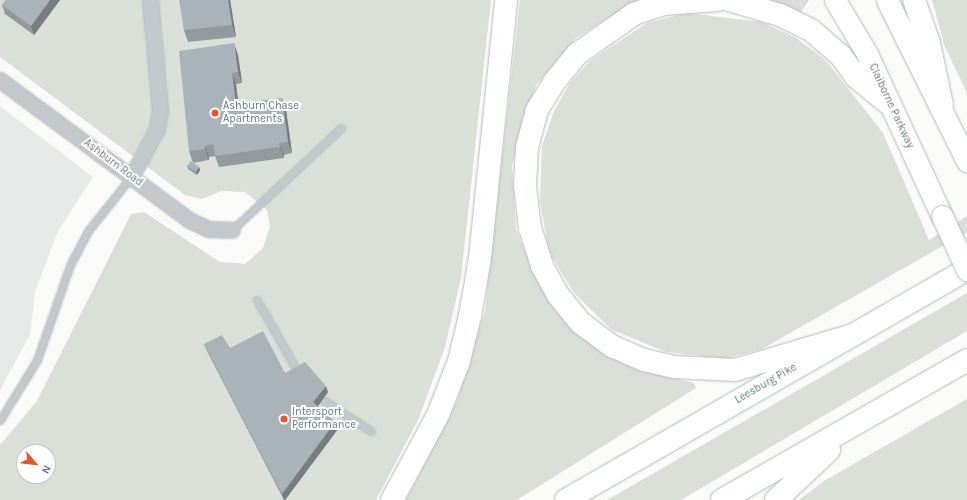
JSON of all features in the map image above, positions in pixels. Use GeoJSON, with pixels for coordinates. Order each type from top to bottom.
{"type":"FeatureCollection","features":[{"type":"Feature","properties":{"kind":"highway"},"geometry":{"type":"LineString","coordinates":[[392,500],[438,415],[459,361],[470,316],[480,258],[506,0]]}},
{"type":"Feature","properties":{"kind":"highway"},"geometry":{"type":"LineString","coordinates":[[717,0],[664,4],[634,14],[577,54],[555,81],[537,110],[527,147],[525,186],[530,228],[542,266],[558,295],[581,322],[612,346],[644,360],[675,367],[735,370],[853,335]]}},
{"type":"Feature","properties":{"kind":"highway"},"geometry":{"type":"LineString","coordinates":[[729,0],[780,15],[811,30],[841,56],[856,77],[888,103]]}},
{"type":"Feature","properties":{"kind":"highway"},"geometry":{"type":"LineString","coordinates":[[914,0],[929,43],[942,105]]}},
{"type":"Feature","properties":{"kind":"highway","name":"Leesburg Pike"},"geometry":{"type":"LineString","coordinates":[[566,500],[967,269]]}},
{"type":"Feature","properties":{"kind":"highway"},"geometry":{"type":"LineString","coordinates":[[722,500],[967,360]]}},
{"type":"Feature","properties":{"kind":"highway"},"geometry":{"type":"LineString","coordinates":[[776,500],[817,460],[878,411]]}},
{"type":"Feature","properties":{"kind":"main road","name":"Claiborne Parkway"},"geometry":{"type":"LineString","coordinates":[[835,0],[867,54],[888,103],[967,269]]}},
{"type":"Feature","properties":{"kind":"main road"},"geometry":{"type":"LineString","coordinates":[[887,0],[942,105],[967,161]]}},
{"type":"Feature","properties":{"kind":"street"},"geometry":{"type":"LineString","coordinates":[[130,177],[157,129],[160,110],[150,0]]}},
{"type":"Feature","properties":{"kind":"street","name":"Ashburn Road"},"geometry":{"type":"LineString","coordinates":[[0,80],[190,220],[208,229],[232,230]]}},
{"type":"Feature","properties":{"kind":"lane"},"geometry":{"type":"LineString","coordinates":[[232,230],[341,128]]}},
{"type":"Feature","properties":{"kind":"lane"},"geometry":{"type":"LineString","coordinates":[[0,420],[37,360],[70,265],[88,231],[130,177]]}},
{"type":"Feature","properties":{"kind":"lane"},"geometry":{"type":"LineString","coordinates":[[257,300],[299,374]]}},
{"type":"Feature","properties":{"kind":"lane"},"geometry":{"type":"LineString","coordinates":[[323,400],[371,431]]}},
{"type":"Feature","properties":{"kind":"shaded area"},"geometry":{"type":"Polygon","coordinates":[[[0,0],[491,0],[461,278],[445,347],[419,418],[376,500],[0,500],[0,445],[37,401],[131,214],[144,212],[220,262],[245,264],[263,248],[270,227],[267,210],[245,192],[221,191],[202,199],[185,195],[0,57],[0,0]]]}},
{"type":"Feature","properties":{"kind":"shaded area"},"geometry":{"type":"Polygon","coordinates":[[[520,0],[637,0],[576,38],[536,85],[512,165],[516,229],[533,272],[647,371],[694,383],[696,388],[517,500],[406,500],[456,403],[485,310],[520,0]]]}},
{"type":"Feature","properties":{"kind":"shaded area"},"geometry":{"type":"Polygon","coordinates":[[[771,0],[809,0],[801,12],[771,0]]]}},
{"type":"Feature","properties":{"kind":"shaded area"},"geometry":{"type":"Polygon","coordinates":[[[932,0],[967,0],[967,93],[945,47],[932,0]]]}},
{"type":"Feature","properties":{"kind":"shaded area"},"geometry":{"type":"Polygon","coordinates":[[[687,13],[762,22],[796,38],[815,52],[828,63],[883,133],[929,240],[967,216],[967,232],[762,349],[726,359],[666,352],[612,330],[574,293],[549,252],[540,201],[542,146],[554,111],[570,83],[591,60],[647,23],[687,13]]]}},
{"type":"Feature","properties":{"kind":"shaded area"},"geometry":{"type":"Polygon","coordinates":[[[0,106],[93,177],[58,231],[35,292],[30,335],[0,390],[0,106]]]}},
{"type":"Feature","properties":{"kind":"shaded area"},"geometry":{"type":"Polygon","coordinates":[[[967,293],[967,331],[681,500],[607,500],[967,293]]]}},
{"type":"Feature","properties":{"kind":"shaded area"},"geometry":{"type":"Polygon","coordinates":[[[967,399],[967,500],[799,500],[824,481],[967,399]]]}},
{"type":"Feature","properties":{"kind":"building"},"geometry":{"type":"Polygon","coordinates":[[[6,0],[50,0],[31,26],[2,5],[6,0]]]}},
{"type":"Feature","properties":{"kind":"building"},"geometry":{"type":"Polygon","coordinates":[[[179,0],[228,0],[232,25],[184,30],[179,0]]]}},
{"type":"Feature","properties":{"kind":"building","name":"Ashburn Chase Apartments"},"geometry":{"type":"Polygon","coordinates":[[[234,43],[238,72],[232,73],[236,104],[282,98],[288,142],[279,143],[280,147],[215,156],[213,144],[205,146],[205,149],[189,151],[179,51],[234,43]]]}},
{"type":"Feature","properties":{"kind":"building"},"geometry":{"type":"Polygon","coordinates":[[[191,161],[199,167],[196,172],[187,166],[191,161]]]}},
{"type":"Feature","properties":{"kind":"building","name":"Intersport Performance"},"geometry":{"type":"Polygon","coordinates":[[[263,331],[285,373],[305,362],[326,386],[313,402],[335,422],[282,494],[204,344],[222,335],[230,348],[263,331]]]}},
{"type":"Feature","properties":{"kind":"place","name":"Ashburn Chase Apartments"},"geometry":{"type":"Point","coordinates":[215,113]}},
{"type":"Feature","properties":{"kind":"place","name":"Intersport Performance"},"geometry":{"type":"Point","coordinates":[284,419]}}]}
